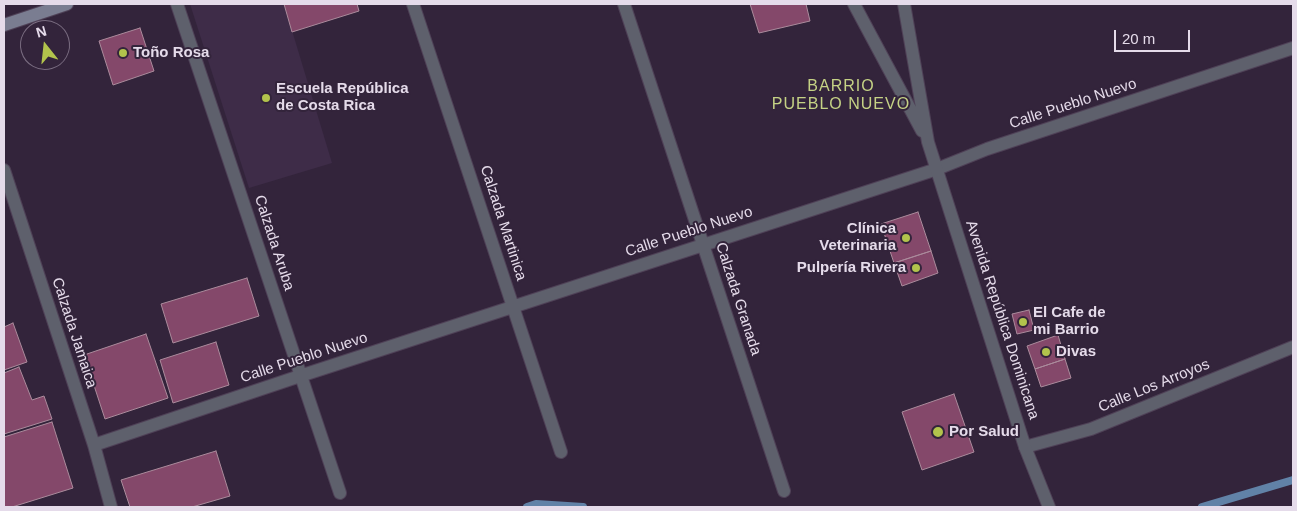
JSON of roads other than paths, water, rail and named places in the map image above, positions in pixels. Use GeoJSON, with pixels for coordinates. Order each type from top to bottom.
{"type":"FeatureCollection","features":[{"type":"Feature","properties":{"kind":"main road"},"geometry":{"type":"LineString","coordinates":[[4,25],[67,4]]}},
{"type":"Feature","properties":{"kind":"street","name":"Calzada Aruba"},"geometry":{"type":"LineString","coordinates":[[177,4],[340,493]]}},
{"type":"Feature","properties":{"kind":"street","name":"Calzada Martinica"},"geometry":{"type":"LineString","coordinates":[[413,4],[561,452]]}},
{"type":"Feature","properties":{"kind":"street","name":"Calzada Granada"},"geometry":{"type":"LineString","coordinates":[[624,4],[784,491]]}},
{"type":"Feature","properties":{"kind":"street","name":"Avenida República Dominicana"},"geometry":{"type":"LineString","coordinates":[[854,4],[928,142]]}},
{"type":"Feature","properties":{"kind":"street","name":"Avenida República Dominicana"},"geometry":{"type":"LineString","coordinates":[[904,4],[928,142],[1025,447],[1049,507]]}},
{"type":"Feature","properties":{"kind":"street","name":"Calle Pueblo Nuevo"},"geometry":{"type":"LineString","coordinates":[[94,445],[936,169],[996,146],[1293,48]]}},
{"type":"Feature","properties":{"kind":"street","name":"Calzada Jamaica"},"geometry":{"type":"LineString","coordinates":[[4,170],[94,445],[111,507]]}},
{"type":"Feature","properties":{"kind":"street","name":"Calle Los Arroyos"},"geometry":{"type":"LineString","coordinates":[[1025,447],[1091,429],[1293,347]]}},
{"type":"Feature","properties":{"kind":"waterway"},"geometry":{"type":"LineString","coordinates":[[1202,507],[1293,480]]}},
{"type":"Feature","properties":{"kind":"waterway"},"geometry":{"type":"LineString","coordinates":[[527,507],[536,504],[583,507]]}},
{"type":"Feature","properties":{"kind":"place","name":"Toño Rosa"},"geometry":{"type":"Point","coordinates":[123,53]}},
{"type":"Feature","properties":{"kind":"place","name":"Escuela República de Costa Rica"},"geometry":{"type":"Point","coordinates":[266,98]}},
{"type":"Feature","properties":{"kind":"place","name":"Clínica Veterinaria"},"geometry":{"type":"Point","coordinates":[906,238]}},
{"type":"Feature","properties":{"kind":"place","name":"Pulpería Rivera"},"geometry":{"type":"Point","coordinates":[916,268]}},
{"type":"Feature","properties":{"kind":"place","name":"El Cafe de mi Barrio"},"geometry":{"type":"Point","coordinates":[1023,322]}},
{"type":"Feature","properties":{"kind":"place","name":"Divas"},"geometry":{"type":"Point","coordinates":[1046,352]}},
{"type":"Feature","properties":{"kind":"place","name":"Por Salud"},"geometry":{"type":"Point","coordinates":[938,432]}},
{"type":"Feature","properties":{"kind":"district","name":"BARRIO PUEBLO NUEVO"},"geometry":{"type":"Point","coordinates":[841,96]}}]}
